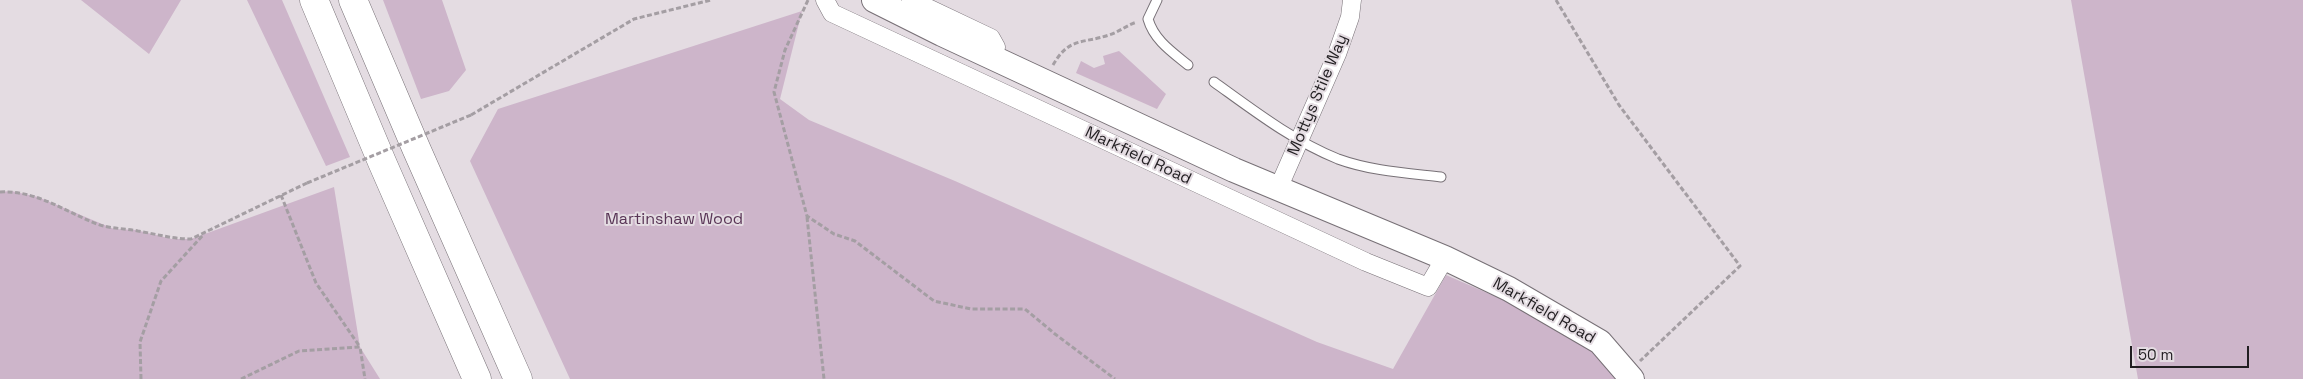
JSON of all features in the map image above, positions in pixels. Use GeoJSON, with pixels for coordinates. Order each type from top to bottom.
{"type":"FeatureCollection","features":[{"type":"Feature","properties":{"kind":"highway"},"geometry":{"type":"LineString","coordinates":[[314,0],[382,162],[477,379]]}},
{"type":"Feature","properties":{"kind":"highway"},"geometry":{"type":"LineString","coordinates":[[353,0],[518,379]]}},
{"type":"Feature","properties":{"kind":"street","name":"Markfield Road"},"geometry":{"type":"LineString","coordinates":[[825,0],[832,13],[1366,262],[1428,288],[1444,258]]}},
{"type":"Feature","properties":{"kind":"street","name":"Markfield Road"},"geometry":{"type":"LineString","coordinates":[[874,0],[1234,170],[1444,258],[1509,289],[1600,342],[1630,376]]}},
{"type":"Feature","properties":{"kind":"street"},"geometry":{"type":"LineString","coordinates":[[910,0],[991,38],[996,47],[993,57]]}},
{"type":"Feature","properties":{"kind":"street","name":"Mottys Stile Way"},"geometry":{"type":"LineString","coordinates":[[1278,189],[1337,54],[1350,17],[1352,0]]}},
{"type":"Feature","properties":{"kind":"lane"},"geometry":{"type":"LineString","coordinates":[[1157,0],[1148,20],[1150,29],[1158,40],[1188,65]]}},
{"type":"Feature","properties":{"kind":"lane"},"geometry":{"type":"LineString","coordinates":[[1214,82],[1268,121],[1338,159],[1378,170],[1440,177]]}},
{"type":"Feature","properties":{"kind":"path"},"geometry":{"type":"LineString","coordinates":[[0,192],[38,197],[98,225],[115,229],[136,230],[172,239],[191,239],[307,183],[471,115],[634,19],[711,0]]}},
{"type":"Feature","properties":{"kind":"path"},"geometry":{"type":"LineString","coordinates":[[808,0],[785,50],[774,92],[807,216],[824,379]]}},
{"type":"Feature","properties":{"kind":"path"},"geometry":{"type":"LineString","coordinates":[[1556,0],[1619,104],[1740,266],[1630,376]]}},
{"type":"Feature","properties":{"kind":"path"},"geometry":{"type":"LineString","coordinates":[[1046,82],[1061,51],[1074,43],[1110,35],[1126,25],[1148,20]]}},
{"type":"Feature","properties":{"kind":"path"},"geometry":{"type":"LineString","coordinates":[[281,195],[316,283],[360,347],[365,379]]}},
{"type":"Feature","properties":{"kind":"path"},"geometry":{"type":"LineString","coordinates":[[807,216],[834,234],[855,241],[934,301],[971,309],[1025,309],[1115,379]]}},
{"type":"Feature","properties":{"kind":"path"},"geometry":{"type":"LineString","coordinates":[[141,379],[140,342],[161,281],[206,232]]}},
{"type":"Feature","properties":{"kind":"path"},"geometry":{"type":"LineString","coordinates":[[241,379],[299,351],[360,347]]}},
{"type":"Feature","properties":{"kind":"green space"},"geometry":{"type":"Polygon","coordinates":[[[81,0],[181,0],[149,54],[81,0]]]}},
{"type":"Feature","properties":{"kind":"green space"},"geometry":{"type":"Polygon","coordinates":[[[247,0],[282,0],[350,157],[326,166],[247,0]]]}},
{"type":"Feature","properties":{"kind":"green space"},"geometry":{"type":"Polygon","coordinates":[[[383,0],[442,0],[466,70],[449,91],[421,99],[383,0]]]}},
{"type":"Feature","properties":{"kind":"green space"},"geometry":{"type":"Polygon","coordinates":[[[2071,0],[2303,0],[2303,379],[2138,379],[2071,0]]]}},
{"type":"Feature","properties":{"kind":"green space","name":"Martinshaw Wood"},"geometry":{"type":"Polygon","coordinates":[[[802,11],[780,99],[809,120],[955,181],[1317,342],[1393,369],[1446,275],[1600,342],[1620,379],[570,379],[470,161],[498,109],[802,11]]]}},
{"type":"Feature","properties":{"kind":"green space"},"geometry":{"type":"Polygon","coordinates":[[[1119,51],[1166,94],[1157,109],[1076,73],[1081,61],[1094,68],[1105,64],[1103,56],[1119,51]]]}},
{"type":"Feature","properties":{"kind":"green space"},"geometry":{"type":"Polygon","coordinates":[[[334,187],[360,347],[380,379],[0,379],[0,192],[11,191],[38,197],[114,229],[136,230],[172,239],[191,239],[334,187]]]}}]}
